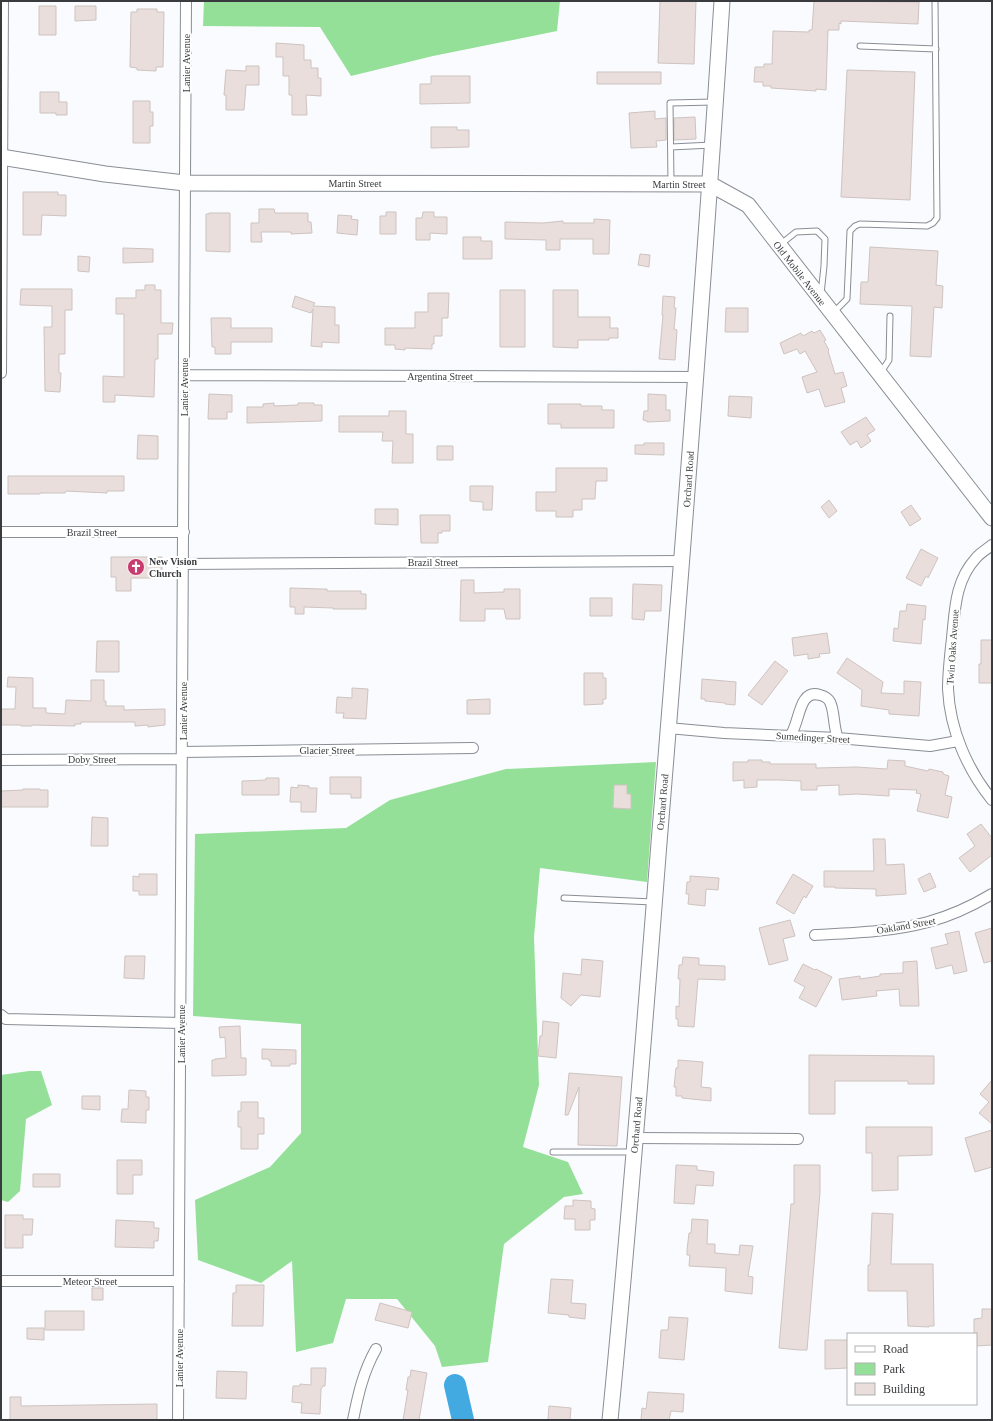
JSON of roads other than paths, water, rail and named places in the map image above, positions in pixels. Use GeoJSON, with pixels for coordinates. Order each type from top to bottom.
{"type":"FeatureCollection","features":[{"type":"Feature","properties":{"kind":"main road"},"geometry":{"type":"LineString","coordinates":[[710,184],[722,1]]}},
{"type":"Feature","properties":{"kind":"main road","name":"Martin Street"},"geometry":{"type":"LineString","coordinates":[[2,157],[105,174],[185,183],[710,184]]}},
{"type":"Feature","properties":{"kind":"main road","name":"Old Mobile Avenue"},"geometry":{"type":"LineString","coordinates":[[710,184],[748,205],[992,518]]}},
{"type":"Feature","properties":{"kind":"main road","name":"Orchard Road"},"geometry":{"type":"LineString","coordinates":[[610,1420],[682,561],[710,184]]}},
{"type":"Feature","properties":{"kind":"street"},"geometry":{"type":"LineString","coordinates":[[1,373],[3,1]]}},
{"type":"Feature","properties":{"kind":"street","name":"Lanier Avenue"},"geometry":{"type":"LineString","coordinates":[[178,1420],[186,1]]}},
{"type":"Feature","properties":{"kind":"street","name":"Argentina Street"},"geometry":{"type":"LineString","coordinates":[[185,375],[696,377]]}},
{"type":"Feature","properties":{"kind":"street","name":"Brazil Street"},"geometry":{"type":"LineString","coordinates":[[1,532],[184,532]]}},
{"type":"Feature","properties":{"kind":"street","name":"Twin Oaks Avenue"},"geometry":{"type":"LineString","coordinates":[[992,545],[976,557],[967,569],[956,597],[948,690],[950,712],[958,741],[972,771],[992,800]]}},
{"type":"Feature","properties":{"kind":"street","name":"Brazil Street"},"geometry":{"type":"LineString","coordinates":[[183,564],[682,561]]}},
{"type":"Feature","properties":{"kind":"street"},"geometry":{"type":"LineString","coordinates":[[790,736],[796,724],[804,699],[808,696],[817,694],[824,696],[830,703],[835,732],[838,738]]}},
{"type":"Feature","properties":{"kind":"street","name":"Sumedinger Street"},"geometry":{"type":"LineString","coordinates":[[668,728],[838,738],[930,746],[958,741]]}},
{"type":"Feature","properties":{"kind":"street","name":"Glacier Street"},"geometry":{"type":"LineString","coordinates":[[182,755],[473,748]]}},
{"type":"Feature","properties":{"kind":"street","name":"Doby Street"},"geometry":{"type":"LineString","coordinates":[[1,760],[182,755]]}},
{"type":"Feature","properties":{"kind":"street","name":"Oakland Street"},"geometry":{"type":"LineString","coordinates":[[815,935],[895,929],[926,923],[946,917],[978,903],[992,894]]}},
{"type":"Feature","properties":{"kind":"street"},"geometry":{"type":"LineString","coordinates":[[1,1015],[6,1019],[181,1023]]}},
{"type":"Feature","properties":{"kind":"street"},"geometry":{"type":"LineString","coordinates":[[634,1145],[798,1139]]}},
{"type":"Feature","properties":{"kind":"street","name":"Meteor Street"},"geometry":{"type":"LineString","coordinates":[[1,1281],[179,1281]]}},
{"type":"Feature","properties":{"kind":"street"},"geometry":{"type":"LineString","coordinates":[[353,1420],[362,1378],[376,1349]]}},
{"type":"Feature","properties":{"kind":"lane"},"geometry":{"type":"LineString","coordinates":[[832,314],[847,299],[850,231],[855,226],[860,224],[927,226],[933,223],[937,218],[935,1]]}},
{"type":"Feature","properties":{"kind":"lane"},"geometry":{"type":"LineString","coordinates":[[860,46],[936,49]]}},
{"type":"Feature","properties":{"kind":"lane"},"geometry":{"type":"LineString","coordinates":[[671,184],[670,103],[715,102]]}},
{"type":"Feature","properties":{"kind":"lane"},"geometry":{"type":"LineString","coordinates":[[671,147],[713,145]]}},
{"type":"Feature","properties":{"kind":"lane"},"geometry":{"type":"LineString","coordinates":[[778,245],[796,232],[817,231],[824,239],[824,266],[820,299]]}},
{"type":"Feature","properties":{"kind":"lane"},"geometry":{"type":"LineString","coordinates":[[879,374],[889,360],[890,316]]}},
{"type":"Feature","properties":{"kind":"lane"},"geometry":{"type":"LineString","coordinates":[[564,898],[654,902]]}},
{"type":"Feature","properties":{"kind":"lane"},"geometry":{"type":"LineString","coordinates":[[553,1152],[634,1145]]}},
{"type":"Feature","properties":{"kind":"waterway"},"geometry":{"type":"LineString","coordinates":[[455,1385],[463,1420]]}},
{"type":"Feature","properties":{"kind":"place","name":"New Vision Church"},"geometry":{"type":"Point","coordinates":[136,567]}}]}
